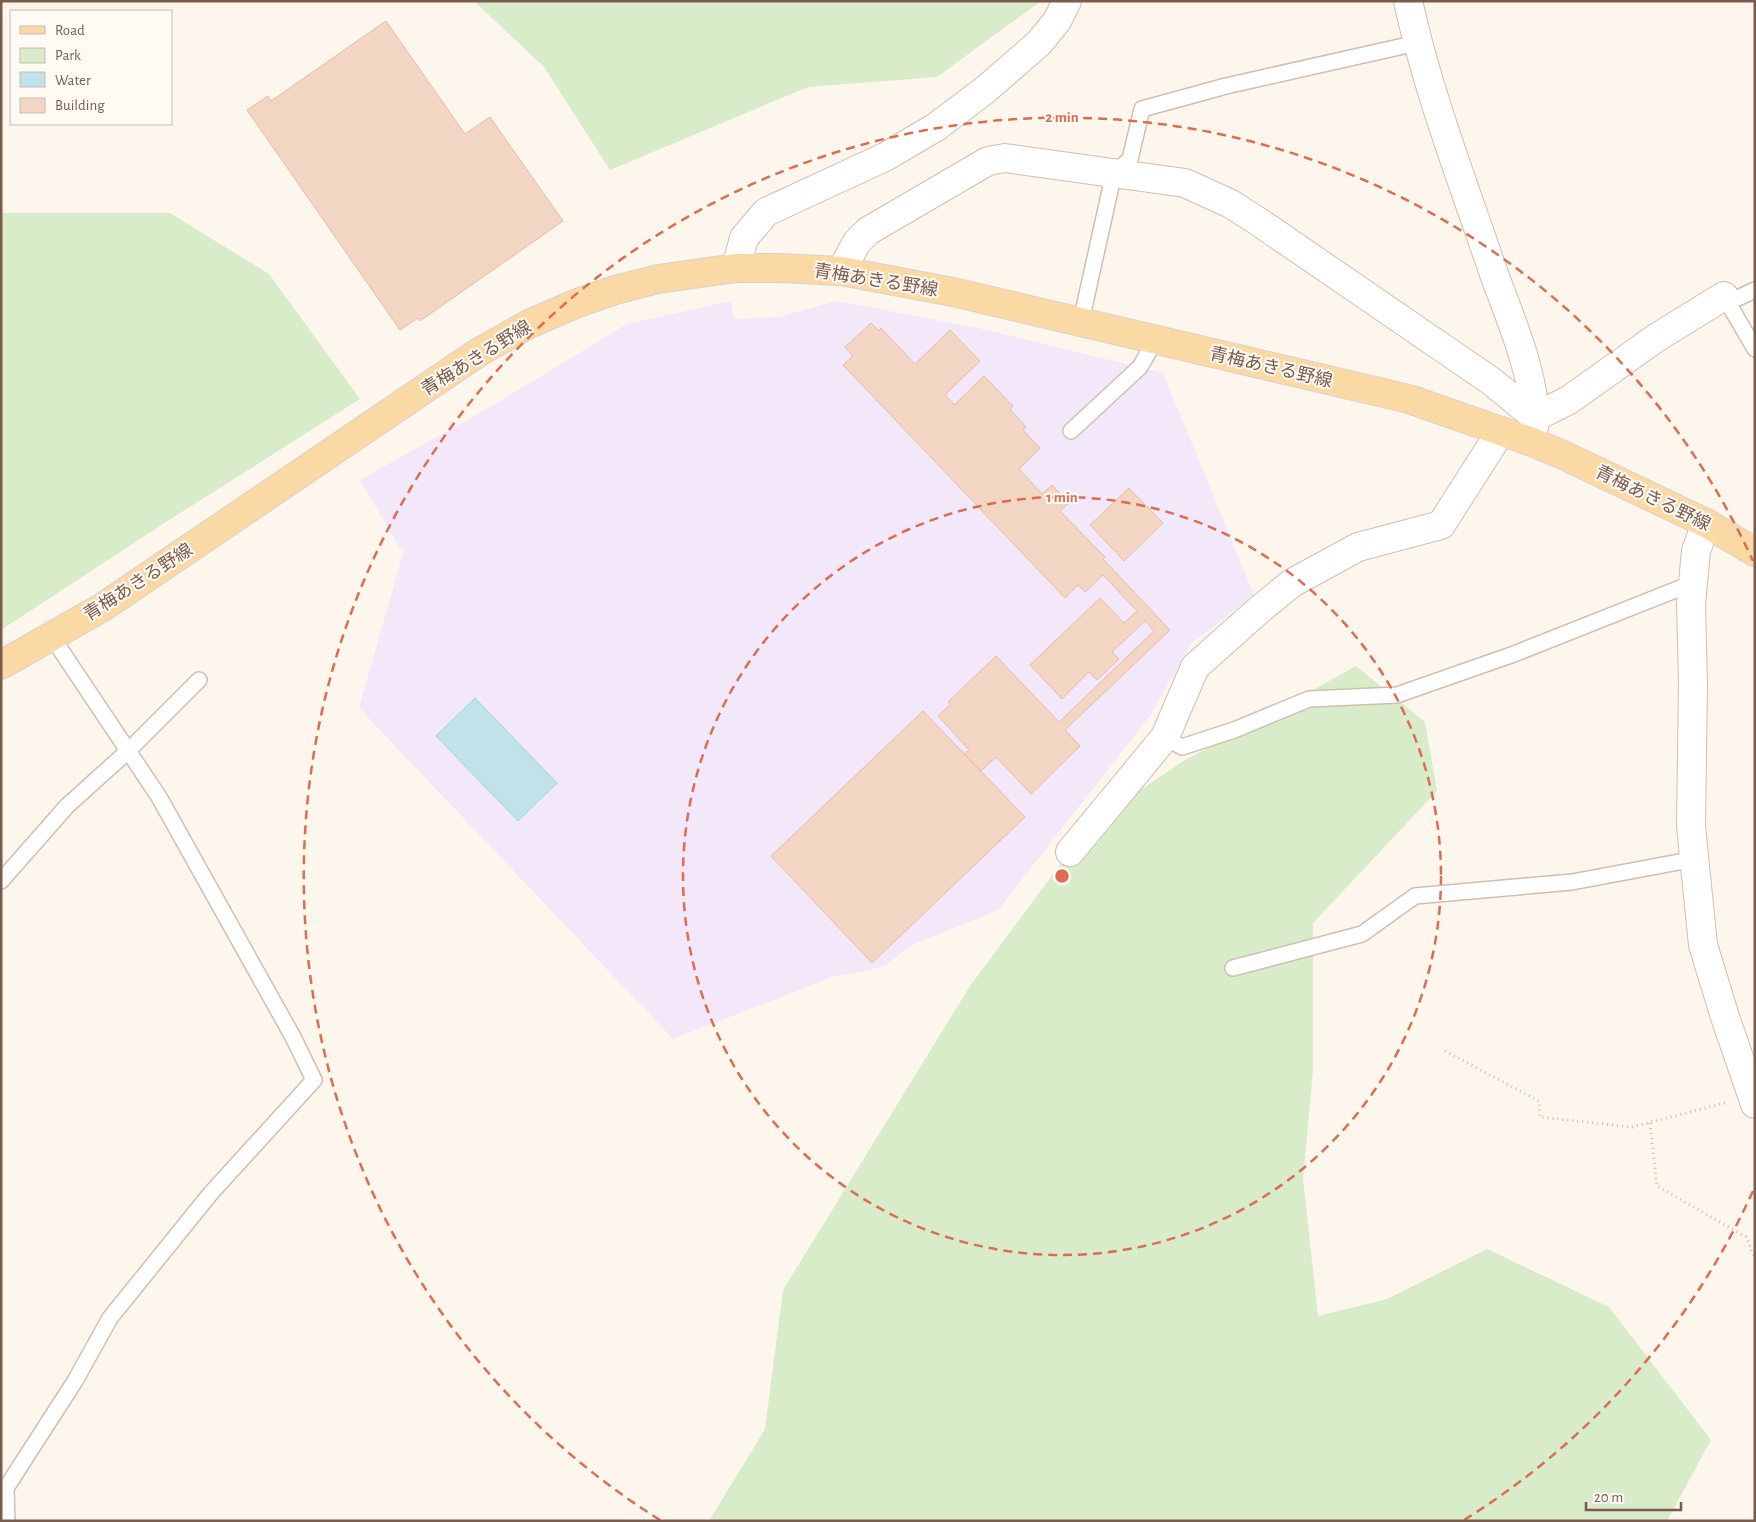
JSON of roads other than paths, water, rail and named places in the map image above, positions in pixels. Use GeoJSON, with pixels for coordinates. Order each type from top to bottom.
{"type":"FeatureCollection","features":[{"type":"Feature","properties":{"kind":"main road","name":"青梅あきる野線"},"geometry":{"type":"LineString","coordinates":[[1,665],[111,601],[479,352],[529,324],[574,304],[615,290],[658,279],[736,268],[841,271],[953,292],[1409,399],[1501,431],[1534,430],[1614,478],[1706,523],[1755,552]]}},
{"type":"Feature","properties":{"kind":"street"},"geometry":{"type":"LineString","coordinates":[[736,268],[744,238],[766,212],[885,157],[936,127],[985,90],[1039,43],[1057,21],[1067,1]]}},
{"type":"Feature","properties":{"kind":"street"},"geometry":{"type":"LineString","coordinates":[[1408,1],[1417,43],[1530,377],[1534,430]]}},
{"type":"Feature","properties":{"kind":"street"},"geometry":{"type":"LineString","coordinates":[[841,271],[857,242],[868,231],[988,161],[1005,158],[1185,183],[1231,204],[1491,380],[1534,430]]}},
{"type":"Feature","properties":{"kind":"street"},"geometry":{"type":"LineString","coordinates":[[1534,430],[1569,400],[1656,338],[1726,299]]}},
{"type":"Feature","properties":{"kind":"street"},"geometry":{"type":"LineString","coordinates":[[1070,852],[1165,737],[1195,667],[1292,583],[1358,547],[1441,525],[1501,431]]}},
{"type":"Feature","properties":{"kind":"street"},"geometry":{"type":"LineString","coordinates":[[1706,523],[1696,551],[1691,604],[1693,684],[1691,826],[1703,945],[1753,1100]]}},
{"type":"Feature","properties":{"kind":"lane"},"geometry":{"type":"LineString","coordinates":[[1081,321],[1111,186],[1116,172],[1130,159],[1142,109],[1226,86],[1417,43]]}},
{"type":"Feature","properties":{"kind":"lane"},"geometry":{"type":"LineString","coordinates":[[1755,290],[1726,299],[1755,349]]}},
{"type":"Feature","properties":{"kind":"lane"},"geometry":{"type":"LineString","coordinates":[[1072,431],[1140,367],[1156,339]]}},
{"type":"Feature","properties":{"kind":"lane"},"geometry":{"type":"LineString","coordinates":[[1165,737],[1182,747],[1234,730],[1309,700],[1397,695],[1514,654],[1693,583]]}},
{"type":"Feature","properties":{"kind":"lane"},"geometry":{"type":"LineString","coordinates":[[7,1521],[6,1488],[75,1381],[110,1318],[211,1193],[314,1080],[293,1037],[158,797],[52,637]]}},
{"type":"Feature","properties":{"kind":"lane"},"geometry":{"type":"LineString","coordinates":[[1,881],[67,806],[128,752],[199,680]]}},
{"type":"Feature","properties":{"kind":"lane"},"geometry":{"type":"LineString","coordinates":[[1233,968],[1362,934],[1415,896],[1572,882],[1695,859]]}},
{"type":"Feature","properties":{"kind":"water"},"geometry":{"type":"Polygon","coordinates":[[[475,698],[557,783],[518,821],[436,736],[475,698]]]}}]}
